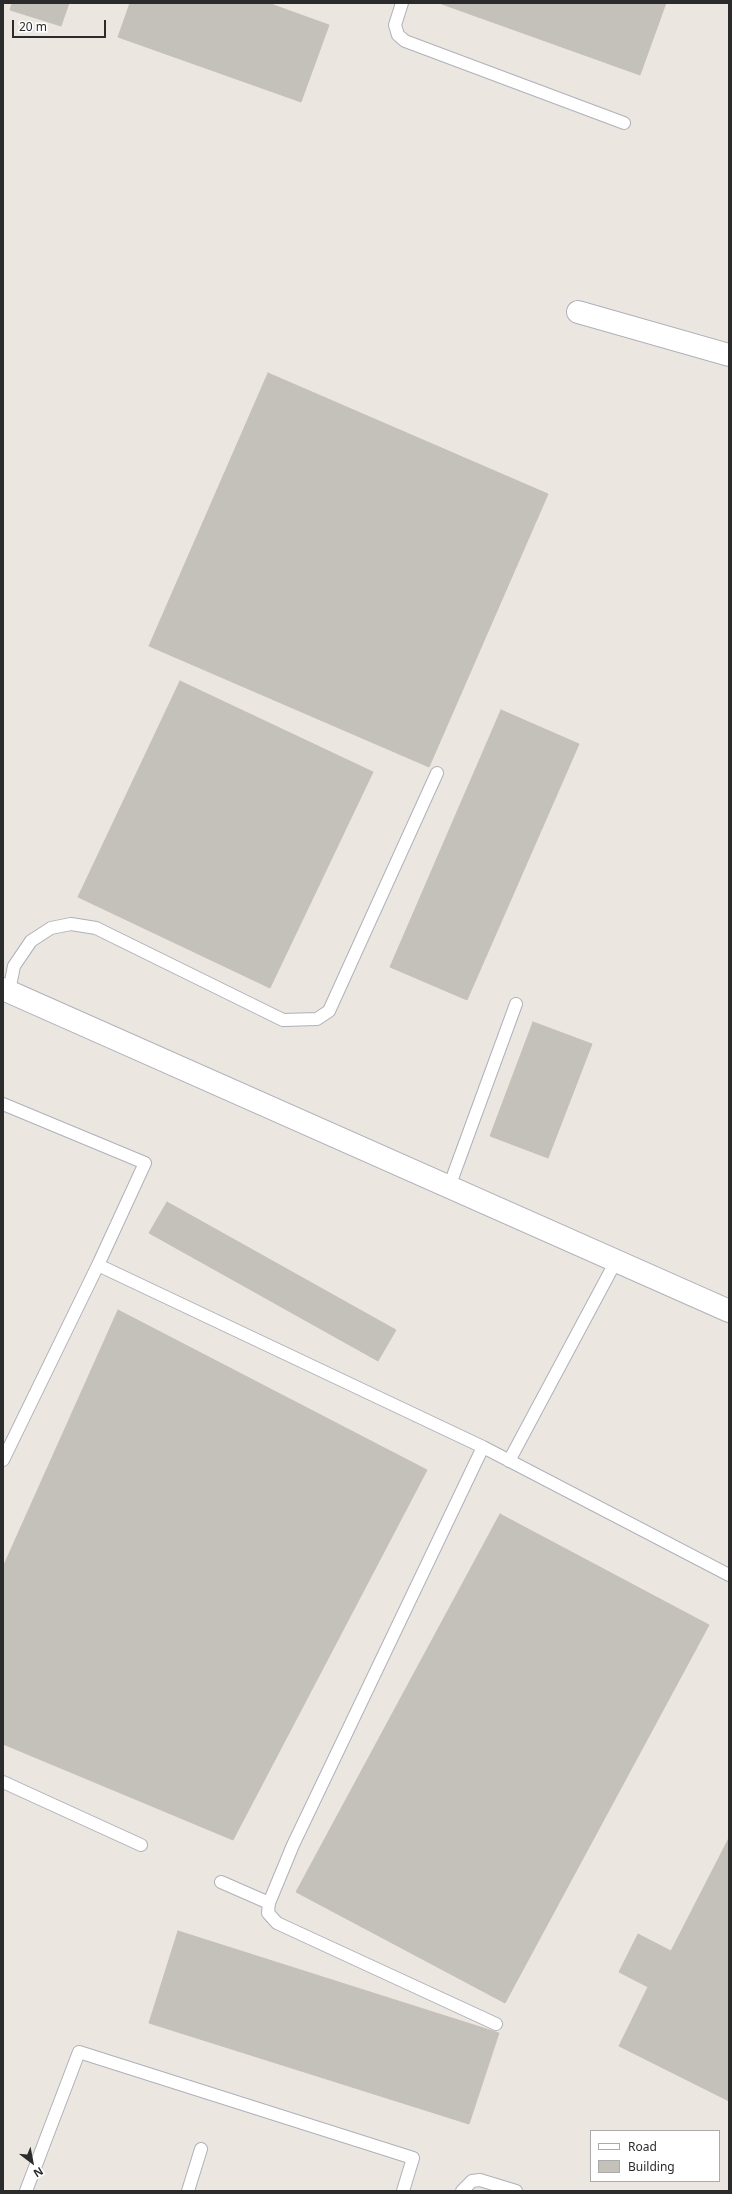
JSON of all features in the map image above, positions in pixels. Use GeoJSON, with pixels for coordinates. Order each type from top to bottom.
{"type":"FeatureCollection","features":[{"type":"Feature","properties":{"kind":"street"},"geometry":{"type":"LineString","coordinates":[[578,312],[729,355]]}},
{"type":"Feature","properties":{"kind":"street"},"geometry":{"type":"LineString","coordinates":[[6,990],[729,1311]]}},
{"type":"Feature","properties":{"kind":"lane"},"geometry":{"type":"LineString","coordinates":[[402,3],[395,25],[398,35],[405,41],[624,123]]}},
{"type":"Feature","properties":{"kind":"lane"},"geometry":{"type":"LineString","coordinates":[[6,990],[14,966],[31,940],[51,928],[71,924],[96,928],[283,1020],[317,1019],[329,1011],[438,773]]}},
{"type":"Feature","properties":{"kind":"lane"},"geometry":{"type":"LineString","coordinates":[[448,1187],[516,1004]]}},
{"type":"Feature","properties":{"kind":"lane"},"geometry":{"type":"LineString","coordinates":[[3,1104],[145,1163],[98,1265],[3,1460]]}},
{"type":"Feature","properties":{"kind":"lane"},"geometry":{"type":"LineString","coordinates":[[509,1461],[616,1261]]}},
{"type":"Feature","properties":{"kind":"lane"},"geometry":{"type":"LineString","coordinates":[[98,1265],[482,1447],[729,1575]]}},
{"type":"Feature","properties":{"kind":"lane"},"geometry":{"type":"LineString","coordinates":[[482,1447],[293,1844],[269,1903],[268,1913],[277,1923],[496,2024]]}},
{"type":"Feature","properties":{"kind":"lane"},"geometry":{"type":"LineString","coordinates":[[3,1782],[141,1845]]}},
{"type":"Feature","properties":{"kind":"lane"},"geometry":{"type":"LineString","coordinates":[[221,1882],[269,1903]]}},
{"type":"Feature","properties":{"kind":"lane"},"geometry":{"type":"LineString","coordinates":[[26,2191],[79,2052],[413,2158],[403,2191]]}},
{"type":"Feature","properties":{"kind":"lane"},"geometry":{"type":"LineString","coordinates":[[188,2191],[201,2149]]}},
{"type":"Feature","properties":{"kind":"lane"},"geometry":{"type":"LineString","coordinates":[[462,2191],[472,2181],[480,2180],[516,2191]]}},
{"type":"Feature","properties":{"kind":"building"},"geometry":{"type":"Polygon","coordinates":[[[12,3],[69,3],[61,26],[10,10],[12,3]]]}},
{"type":"Feature","properties":{"kind":"building"},"geometry":{"type":"Polygon","coordinates":[[[130,3],[268,3],[329,25],[301,102],[118,37],[130,3]]]}},
{"type":"Feature","properties":{"kind":"building"},"geometry":{"type":"Polygon","coordinates":[[[439,3],[666,3],[640,75],[439,3]]]}},
{"type":"Feature","properties":{"kind":"building"},"geometry":{"type":"Polygon","coordinates":[[[268,373],[548,494],[429,767],[149,646],[268,373]]]}},
{"type":"Feature","properties":{"kind":"building"},"geometry":{"type":"Polygon","coordinates":[[[180,681],[373,772],[270,988],[78,897],[180,681]]]}},
{"type":"Feature","properties":{"kind":"building"},"geometry":{"type":"Polygon","coordinates":[[[501,710],[579,744],[467,1000],[390,967],[501,710]]]}},
{"type":"Feature","properties":{"kind":"building"},"geometry":{"type":"Polygon","coordinates":[[[533,1022],[592,1044],[548,1158],[490,1136],[533,1022]]]}},
{"type":"Feature","properties":{"kind":"building"},"geometry":{"type":"Polygon","coordinates":[[[167,1202],[396,1330],[378,1361],[149,1233],[167,1202]]]}},
{"type":"Feature","properties":{"kind":"building"},"geometry":{"type":"Polygon","coordinates":[[[118,1310],[427,1470],[233,1840],[3,1744],[3,1567],[118,1310]]]}},
{"type":"Feature","properties":{"kind":"building"},"geometry":{"type":"Polygon","coordinates":[[[500,1514],[709,1625],[505,2003],[296,1892],[500,1514]]]}},
{"type":"Feature","properties":{"kind":"building"},"geometry":{"type":"Polygon","coordinates":[[[729,1838],[729,2101],[619,2046],[648,1987],[619,1972],[638,1934],[671,1951],[729,1838]]]}},
{"type":"Feature","properties":{"kind":"building"},"geometry":{"type":"Polygon","coordinates":[[[178,1931],[499,2033],[469,2124],[149,2023],[178,1931]]]}}]}
